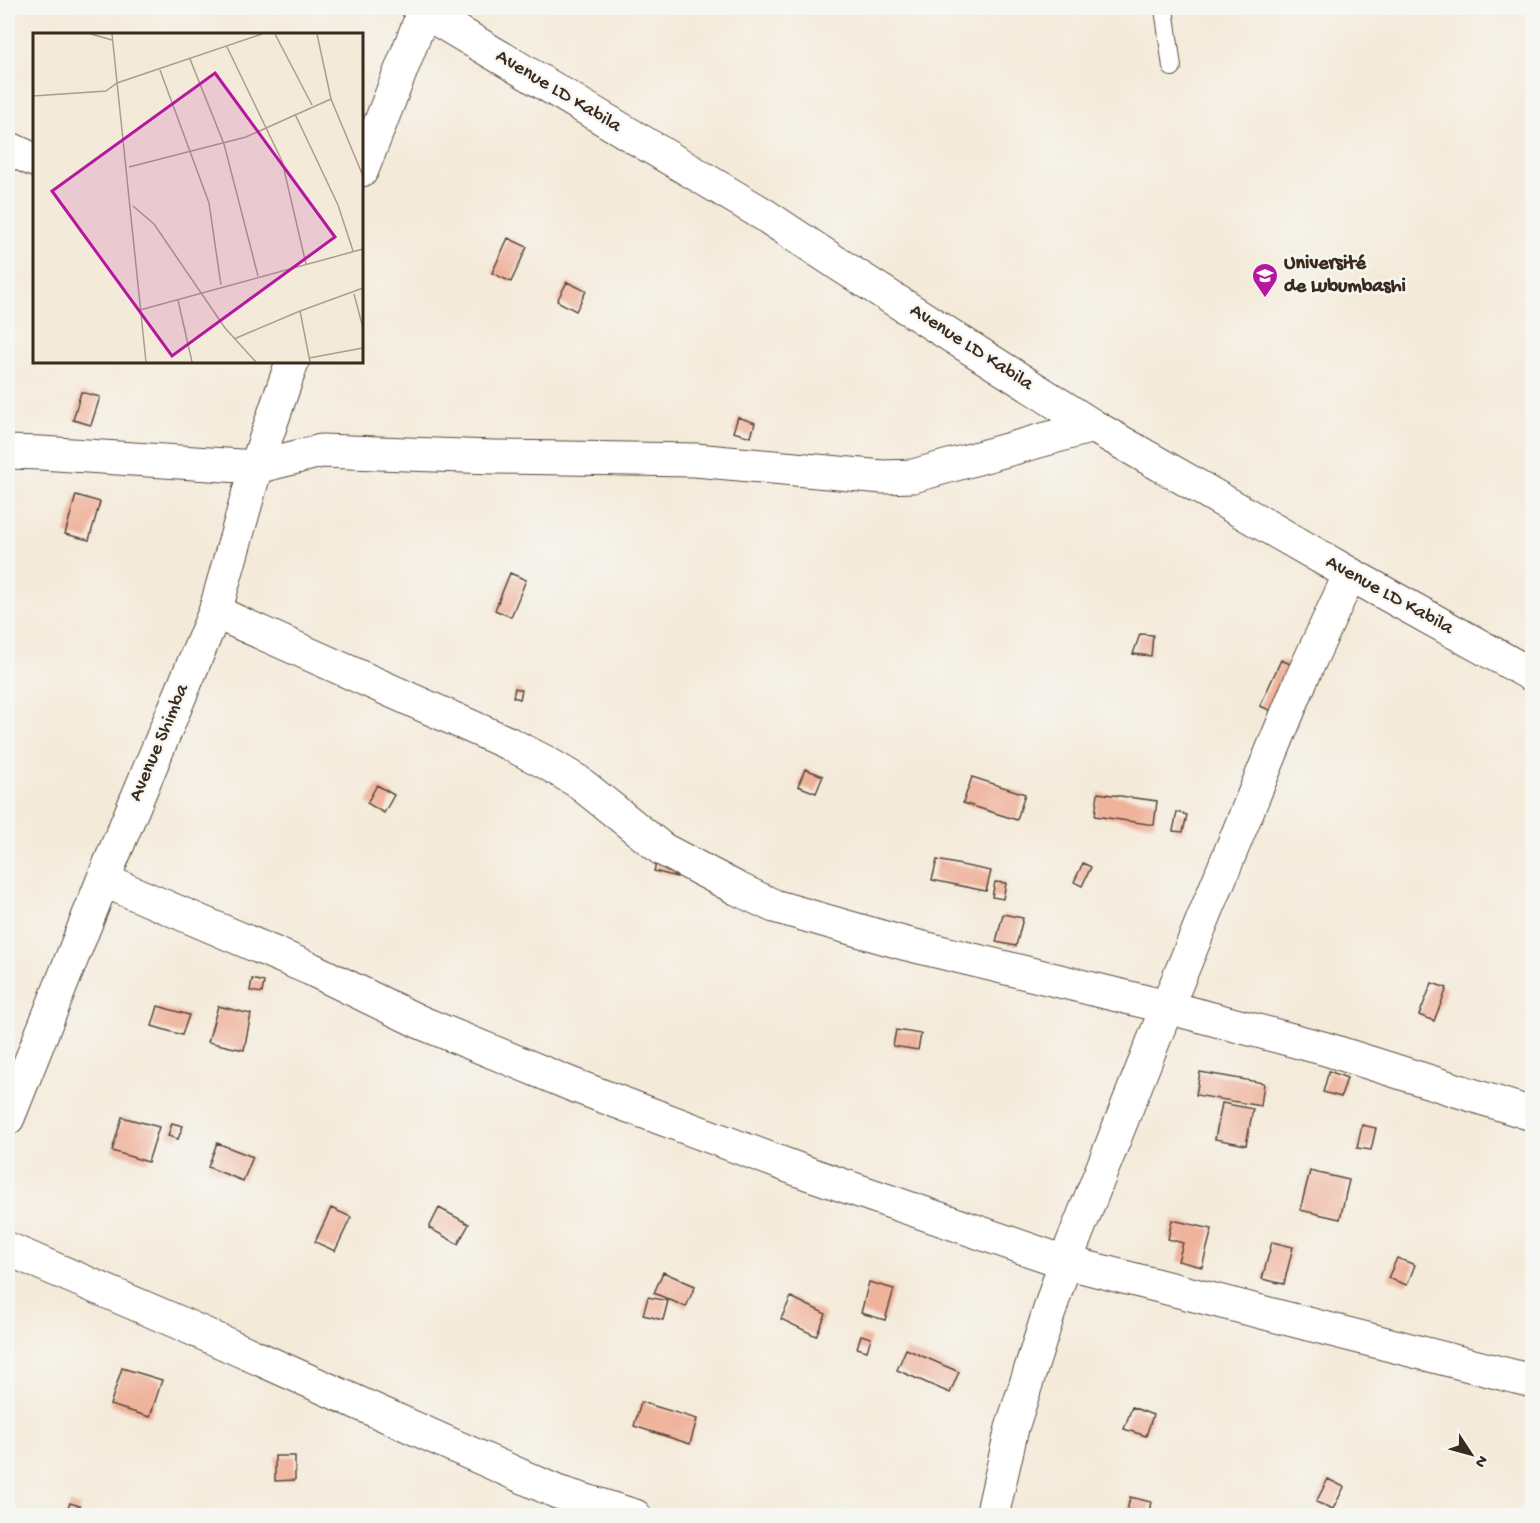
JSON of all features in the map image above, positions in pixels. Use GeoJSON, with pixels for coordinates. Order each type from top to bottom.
{"type":"FeatureCollection","features":[{"type":"Feature","properties":{"kind":"street"},"geometry":{"type":"LineString","coordinates":[[363,167],[421,9]]}},
{"type":"Feature","properties":{"kind":"street","name":"Avenue LD Kabila"},"geometry":{"type":"LineString","coordinates":[[421,9],[763,214],[1093,426],[1350,574],[1533,675]]}},
{"type":"Feature","properties":{"kind":"street"},"geometry":{"type":"LineString","coordinates":[[8,148],[33,160]]}},
{"type":"Feature","properties":{"kind":"street","name":"Avenue Shimba"},"geometry":{"type":"LineString","coordinates":[[8,1118],[102,880],[214,612],[256,467],[292,363]]}},
{"type":"Feature","properties":{"kind":"street"},"geometry":{"type":"LineString","coordinates":[[8,452],[256,467],[321,451],[493,457],[695,460],[883,477],[913,476],[1093,426]]}},
{"type":"Feature","properties":{"kind":"street"},"geometry":{"type":"LineString","coordinates":[[992,1515],[1012,1428],[1065,1262],[1301,680],[1350,574]]}},
{"type":"Feature","properties":{"kind":"street"},"geometry":{"type":"LineString","coordinates":[[214,612],[536,757],[577,781],[662,849],[774,906],[903,943],[1167,1007],[1326,1050],[1533,1114]]}},
{"type":"Feature","properties":{"kind":"street"},"geometry":{"type":"LineString","coordinates":[[102,880],[311,969],[420,1022],[573,1085],[810,1174],[1065,1262],[1533,1381]]}},
{"type":"Feature","properties":{"kind":"street"},"geometry":{"type":"LineString","coordinates":[[8,1249],[556,1492],[635,1515]]}},
{"type":"Feature","properties":{"kind":"lane"},"geometry":{"type":"LineString","coordinates":[[1164,8],[1172,67]]}},
{"type":"Feature","properties":{"kind":"building"},"geometry":{"type":"Polygon","coordinates":[[[508,238],[527,247],[511,282],[492,273],[508,238]]]}},
{"type":"Feature","properties":{"kind":"building"},"geometry":{"type":"Polygon","coordinates":[[[567,282],[586,291],[576,311],[557,301],[567,282]]]}},
{"type":"Feature","properties":{"kind":"building"},"geometry":{"type":"Polygon","coordinates":[[[81,392],[100,397],[91,425],[73,420],[81,392]]]}},
{"type":"Feature","properties":{"kind":"building"},"geometry":{"type":"Polygon","coordinates":[[[738,417],[755,423],[751,437],[733,432],[738,417]]]}},
{"type":"Feature","properties":{"kind":"building"},"geometry":{"type":"Polygon","coordinates":[[[76,495],[100,502],[89,540],[65,534],[76,495]]]}},
{"type":"Feature","properties":{"kind":"building"},"geometry":{"type":"Polygon","coordinates":[[[510,573],[526,580],[511,617],[495,610],[510,573]]]}},
{"type":"Feature","properties":{"kind":"building"},"geometry":{"type":"Polygon","coordinates":[[[1140,634],[1153,635],[1151,656],[1133,654],[1140,634]]]}},
{"type":"Feature","properties":{"kind":"building"},"geometry":{"type":"Polygon","coordinates":[[[1281,660],[1297,667],[1277,713],[1260,706],[1281,660]]]}},
{"type":"Feature","properties":{"kind":"building"},"geometry":{"type":"Polygon","coordinates":[[[515,688],[522,690],[520,699],[513,697],[515,688]]]}},
{"type":"Feature","properties":{"kind":"building"},"geometry":{"type":"Polygon","coordinates":[[[805,769],[823,776],[816,793],[798,786],[805,769]]]}},
{"type":"Feature","properties":{"kind":"building"},"geometry":{"type":"Polygon","coordinates":[[[972,777],[1025,794],[1017,820],[963,803],[972,777]]]}},
{"type":"Feature","properties":{"kind":"building"},"geometry":{"type":"Polygon","coordinates":[[[377,785],[394,795],[384,813],[367,803],[377,785]]]}},
{"type":"Feature","properties":{"kind":"building"},"geometry":{"type":"Polygon","coordinates":[[[1098,793],[1157,801],[1154,825],[1095,816],[1098,793]]]}},
{"type":"Feature","properties":{"kind":"building"},"geometry":{"type":"Polygon","coordinates":[[[1177,812],[1187,815],[1183,832],[1173,831],[1177,812]]]}},
{"type":"Feature","properties":{"kind":"building"},"geometry":{"type":"Polygon","coordinates":[[[658,858],[680,864],[677,877],[654,871],[658,858]]]}},
{"type":"Feature","properties":{"kind":"building"},"geometry":{"type":"Polygon","coordinates":[[[937,860],[991,871],[986,891],[932,880],[937,860]]]}},
{"type":"Feature","properties":{"kind":"building"},"geometry":{"type":"Polygon","coordinates":[[[1083,863],[1091,867],[1082,886],[1074,882],[1083,863]]]}},
{"type":"Feature","properties":{"kind":"building"},"geometry":{"type":"Polygon","coordinates":[[[995,882],[1006,883],[1003,899],[992,897],[995,882]]]}},
{"type":"Feature","properties":{"kind":"building"},"geometry":{"type":"Polygon","coordinates":[[[1003,914],[1023,918],[1016,946],[996,942],[1003,914]]]}},
{"type":"Feature","properties":{"kind":"building"},"geometry":{"type":"Polygon","coordinates":[[[252,979],[264,982],[262,993],[250,991],[252,979]]]}},
{"type":"Feature","properties":{"kind":"building"},"geometry":{"type":"Polygon","coordinates":[[[1432,983],[1447,988],[1434,1021],[1419,1015],[1432,983]]]}},
{"type":"Feature","properties":{"kind":"building"},"geometry":{"type":"Polygon","coordinates":[[[158,1006],[189,1015],[182,1035],[152,1026],[158,1006]]]}},
{"type":"Feature","properties":{"kind":"building"},"geometry":{"type":"Polygon","coordinates":[[[218,1006],[251,1014],[244,1050],[208,1042],[218,1006]]]}},
{"type":"Feature","properties":{"kind":"building"},"geometry":{"type":"Polygon","coordinates":[[[896,1030],[921,1034],[918,1050],[893,1046],[896,1030]]]}},
{"type":"Feature","properties":{"kind":"building"},"geometry":{"type":"Polygon","coordinates":[[[1329,1071],[1347,1078],[1341,1097],[1323,1092],[1329,1071]]]}},
{"type":"Feature","properties":{"kind":"building"},"geometry":{"type":"Polygon","coordinates":[[[1200,1072],[1264,1083],[1261,1106],[1196,1095],[1200,1072]]]}},
{"type":"Feature","properties":{"kind":"building"},"geometry":{"type":"Polygon","coordinates":[[[1222,1103],[1253,1109],[1246,1145],[1215,1139],[1222,1103]]]}},
{"type":"Feature","properties":{"kind":"building"},"geometry":{"type":"Polygon","coordinates":[[[122,1117],[159,1127],[148,1162],[112,1151],[122,1117]]]}},
{"type":"Feature","properties":{"kind":"building"},"geometry":{"type":"Polygon","coordinates":[[[172,1123],[183,1126],[178,1139],[168,1136],[172,1123]]]}},
{"type":"Feature","properties":{"kind":"building"},"geometry":{"type":"Polygon","coordinates":[[[1362,1125],[1376,1128],[1371,1150],[1357,1148],[1362,1125]]]}},
{"type":"Feature","properties":{"kind":"building"},"geometry":{"type":"Polygon","coordinates":[[[217,1143],[253,1157],[243,1181],[208,1167],[217,1143]]]}},
{"type":"Feature","properties":{"kind":"building"},"geometry":{"type":"Polygon","coordinates":[[[1310,1171],[1349,1180],[1340,1219],[1300,1210],[1310,1171]]]}},
{"type":"Feature","properties":{"kind":"building"},"geometry":{"type":"Polygon","coordinates":[[[331,1208],[351,1217],[335,1251],[315,1242],[331,1208]]]}},
{"type":"Feature","properties":{"kind":"building"},"geometry":{"type":"Polygon","coordinates":[[[439,1208],[469,1224],[458,1244],[429,1228],[439,1208]]]}},
{"type":"Feature","properties":{"kind":"building"},"geometry":{"type":"Polygon","coordinates":[[[1172,1220],[1212,1229],[1202,1267],[1178,1261],[1183,1243],[1168,1239],[1172,1220]]]}},
{"type":"Feature","properties":{"kind":"building"},"geometry":{"type":"Polygon","coordinates":[[[1272,1242],[1293,1247],[1284,1284],[1262,1279],[1272,1242]]]}},
{"type":"Feature","properties":{"kind":"building"},"geometry":{"type":"Polygon","coordinates":[[[1397,1258],[1415,1265],[1407,1285],[1388,1278],[1397,1258]]]}},
{"type":"Feature","properties":{"kind":"building"},"geometry":{"type":"Polygon","coordinates":[[[663,1272],[695,1286],[686,1307],[654,1293],[663,1272]]]}},
{"type":"Feature","properties":{"kind":"building"},"geometry":{"type":"Polygon","coordinates":[[[869,1282],[894,1289],[885,1320],[861,1313],[869,1282]]]}},
{"type":"Feature","properties":{"kind":"building"},"geometry":{"type":"Polygon","coordinates":[[[648,1297],[668,1301],[663,1320],[643,1315],[648,1297]]]}},
{"type":"Feature","properties":{"kind":"building"},"geometry":{"type":"Polygon","coordinates":[[[791,1297],[826,1314],[816,1336],[781,1319],[791,1297]]]}},
{"type":"Feature","properties":{"kind":"building"},"geometry":{"type":"Polygon","coordinates":[[[861,1335],[871,1338],[867,1351],[857,1348],[861,1335]]]}},
{"type":"Feature","properties":{"kind":"building"},"geometry":{"type":"Polygon","coordinates":[[[906,1349],[959,1372],[950,1393],[897,1370],[906,1349]]]}},
{"type":"Feature","properties":{"kind":"building"},"geometry":{"type":"Polygon","coordinates":[[[122,1368],[162,1380],[150,1417],[110,1405],[122,1368]]]}},
{"type":"Feature","properties":{"kind":"building"},"geometry":{"type":"Polygon","coordinates":[[[641,1402],[697,1419],[690,1444],[634,1426],[641,1402]]]}},
{"type":"Feature","properties":{"kind":"building"},"geometry":{"type":"Polygon","coordinates":[[[1132,1407],[1153,1415],[1146,1436],[1124,1429],[1132,1407]]]}},
{"type":"Feature","properties":{"kind":"building"},"geometry":{"type":"Polygon","coordinates":[[[275,1456],[295,1456],[295,1480],[275,1481],[275,1456]]]}},
{"type":"Feature","properties":{"kind":"building"},"geometry":{"type":"Polygon","coordinates":[[[1328,1479],[1344,1487],[1333,1509],[1316,1502],[1328,1479]]]}},
{"type":"Feature","properties":{"kind":"building"},"geometry":{"type":"Polygon","coordinates":[[[1130,1497],[1151,1502],[1148,1516],[1126,1516],[1130,1497]]]}},
{"type":"Feature","properties":{"kind":"building"},"geometry":{"type":"Polygon","coordinates":[[[70,1503],[80,1506],[77,1516],[65,1516],[70,1503]]]}},
{"type":"Feature","properties":{"kind":"place","name":"Université de Lubumbashi"},"geometry":{"type":"Point","coordinates":[1265,299]}}]}
